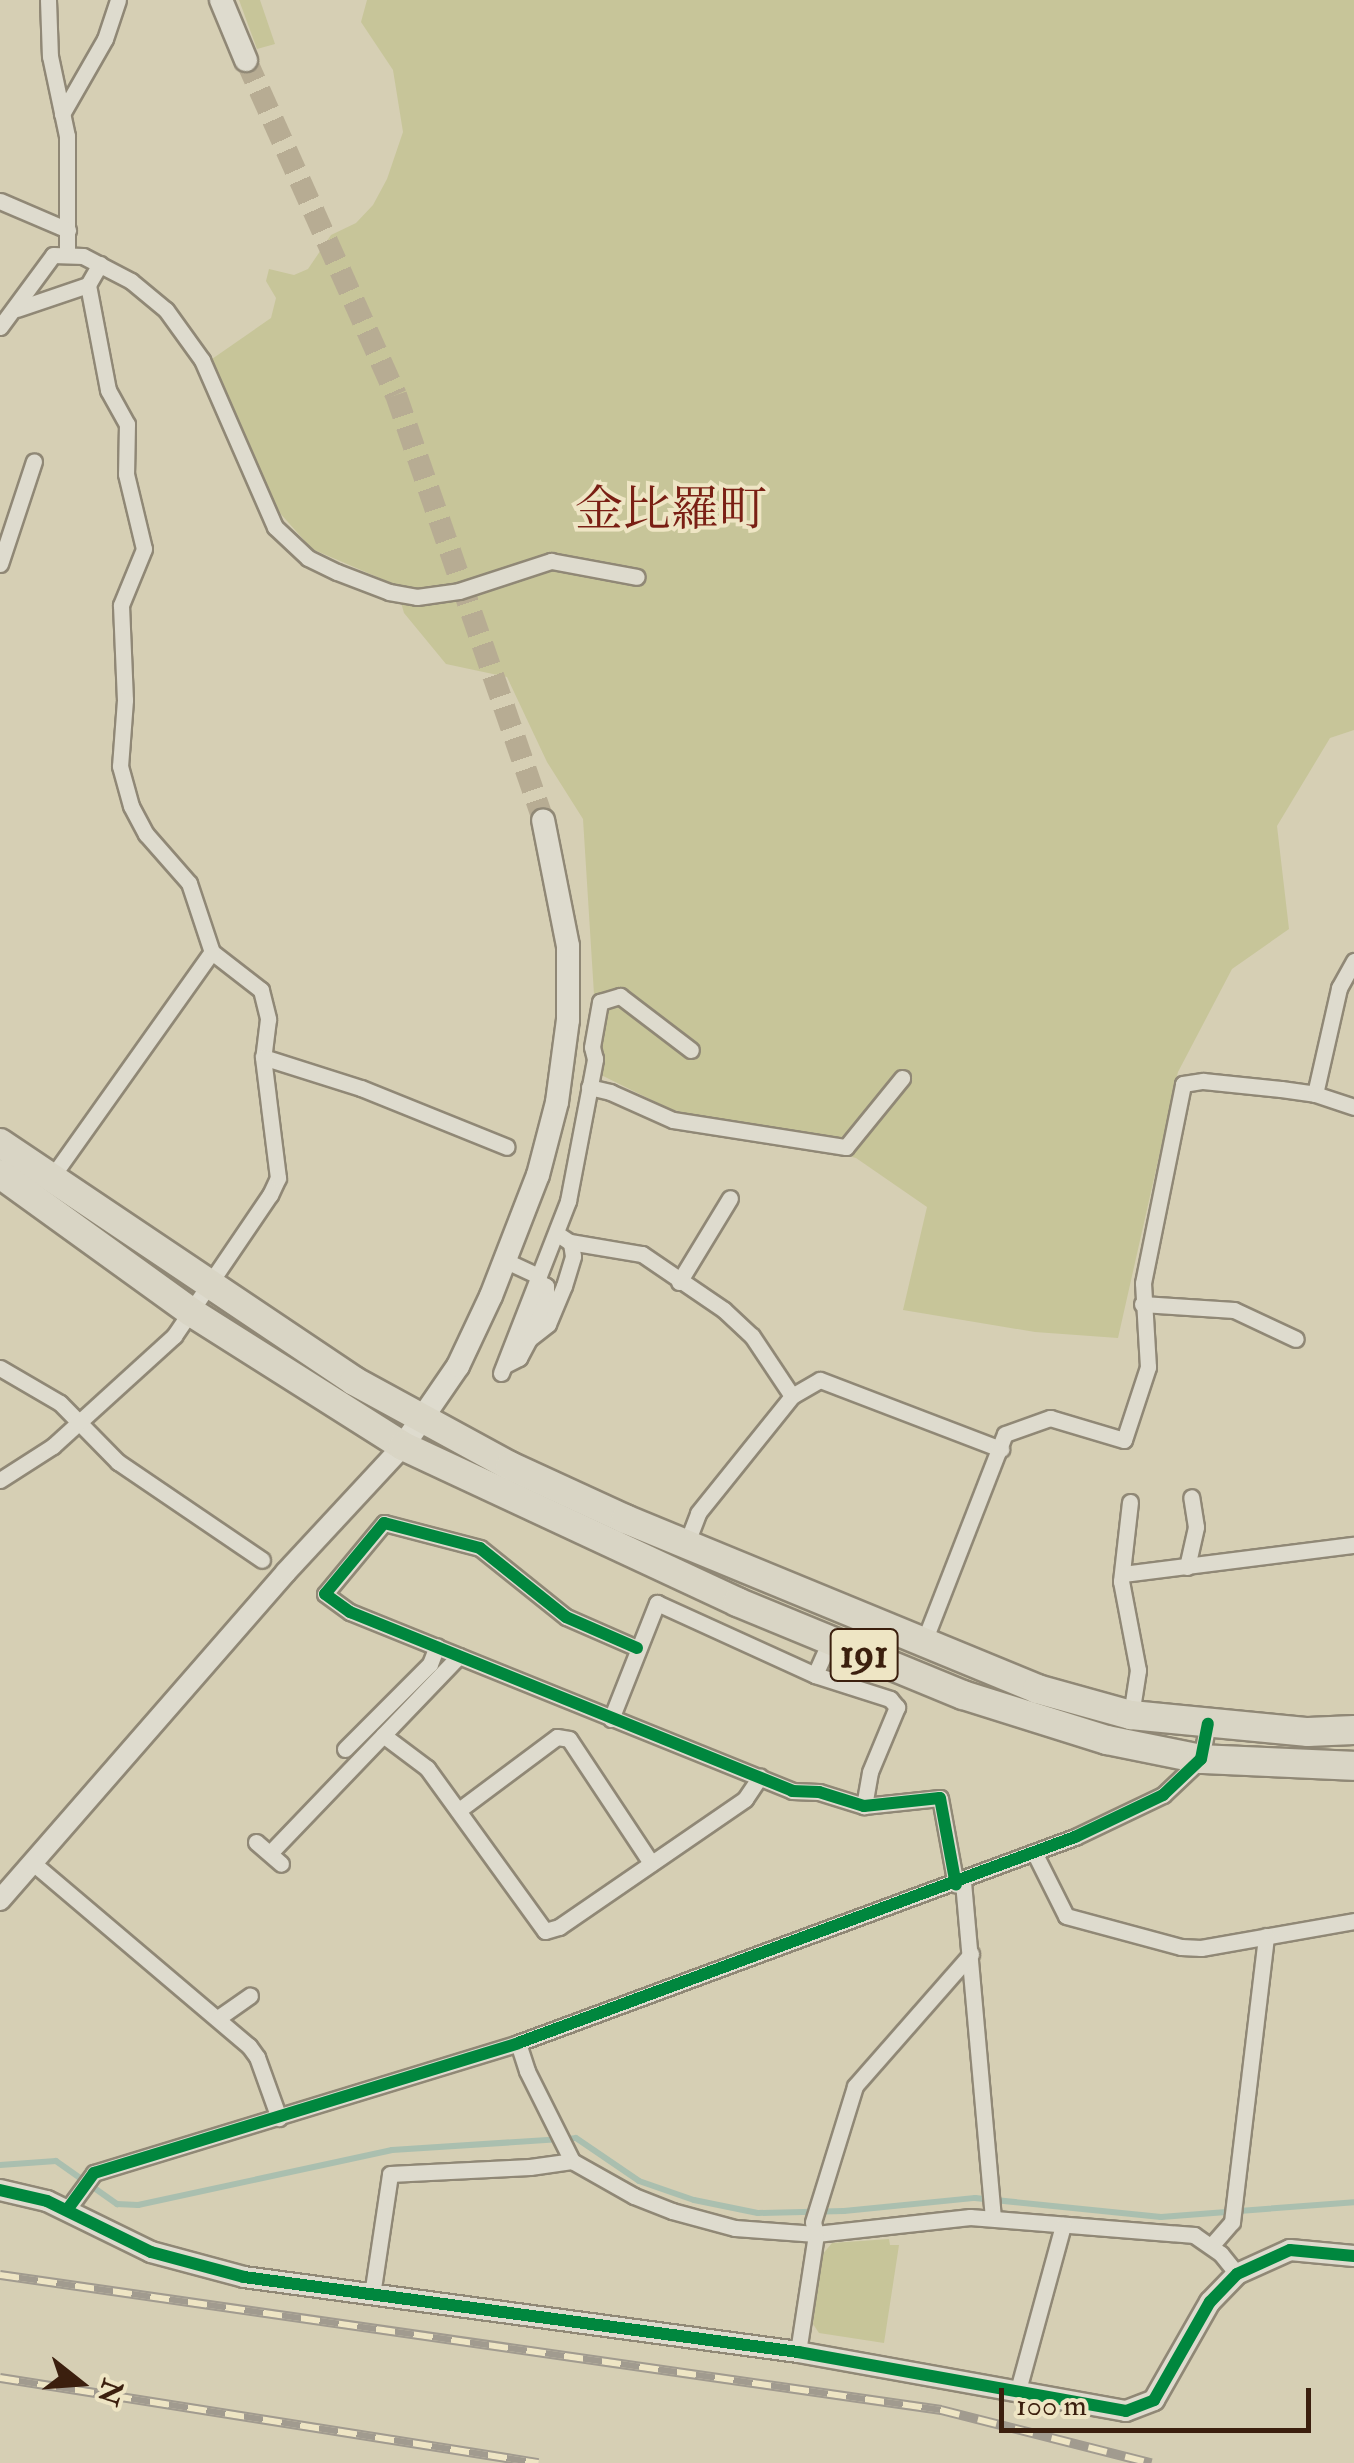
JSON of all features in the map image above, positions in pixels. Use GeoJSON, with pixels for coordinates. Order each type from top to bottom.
{"type":"FeatureCollection","features":[{"type":"Feature","properties":{"kind":"highway","name":"191"},"geometry":{"type":"LineString","coordinates":[[0,1143],[44,1189],[192,1312],[403,1446],[528,1507],[830,1640],[1018,1715],[1201,1759],[1280,1766],[1354,1766]]}},
{"type":"Feature","properties":{"kind":"highway","name":"191"},"geometry":{"type":"LineString","coordinates":[[0,1174],[44,1189],[209,1286],[423,1420],[510,1466],[686,1545],[924,1644],[1037,1689],[1132,1715],[1308,1732],[1354,1730]]}},
{"type":"Feature","properties":{"kind":"main road"},"geometry":{"type":"LineString","coordinates":[[221,0],[246,60]]}},
{"type":"Feature","properties":{"kind":"main road"},"geometry":{"type":"LineString","coordinates":[[403,1446],[458,1366],[538,1175],[557,1102],[568,1020],[568,946],[543,820]]}},
{"type":"Feature","properties":{"kind":"street"},"geometry":{"type":"LineString","coordinates":[[48,0],[50,56],[67,136],[67,253]]}},
{"type":"Feature","properties":{"kind":"street"},"geometry":{"type":"LineString","coordinates":[[62,114],[106,39],[118,0]]}},
{"type":"Feature","properties":{"kind":"street"},"geometry":{"type":"LineString","coordinates":[[0,201],[68,230]]}},
{"type":"Feature","properties":{"kind":"street"},"geometry":{"type":"LineString","coordinates":[[0,328],[44,262],[67,253],[100,264],[146,292],[189,339],[214,384],[275,527],[308,558],[388,592],[417,597],[459,591],[552,560],[637,577]]}},
{"type":"Feature","properties":{"kind":"street"},"geometry":{"type":"LineString","coordinates":[[0,1480],[34,1461],[174,1336],[278,1178],[263,1057],[268,1019],[261,990],[212,952],[189,883],[146,834],[132,806],[120,766],[125,700],[122,604],[144,549],[126,474],[127,424],[108,390],[88,285],[100,264]]}},
{"type":"Feature","properties":{"kind":"street"},"geometry":{"type":"LineString","coordinates":[[11,313],[30,302],[88,285]]}},
{"type":"Feature","properties":{"kind":"street"},"geometry":{"type":"LineString","coordinates":[[0,564],[34,461]]}},
{"type":"Feature","properties":{"kind":"street"},"geometry":{"type":"LineString","coordinates":[[44,1189],[212,952]]}},
{"type":"Feature","properties":{"kind":"street"},"geometry":{"type":"LineString","coordinates":[[1316,1094],[1339,988],[1354,960]]}},
{"type":"Feature","properties":{"kind":"street"},"geometry":{"type":"LineString","coordinates":[[504,1260],[538,1278],[546,1286],[546,1294],[519,1358],[503,1369],[538,1278],[554,1232],[568,1202],[600,1002],[620,996],[691,1050]]}},
{"type":"Feature","properties":{"kind":"street"},"geometry":{"type":"LineString","coordinates":[[263,1057],[362,1088],[507,1147]]}},
{"type":"Feature","properties":{"kind":"street"},"geometry":{"type":"LineString","coordinates":[[589,1087],[610,1092],[673,1120],[846,1148],[902,1078]]}},
{"type":"Feature","properties":{"kind":"street"},"geometry":{"type":"LineString","coordinates":[[924,1644],[1005,1434],[1050,1418],[1124,1440],[1148,1366],[1142,1304],[1155,1209],[1183,1084],[1203,1080],[1316,1094],[1354,1107]]}},
{"type":"Feature","properties":{"kind":"street"},"geometry":{"type":"LineString","coordinates":[[679,1282],[730,1198]]}},
{"type":"Feature","properties":{"kind":"street"},"geometry":{"type":"LineString","coordinates":[[554,1232],[570,1242],[642,1254],[745,1328],[792,1396]]}},
{"type":"Feature","properties":{"kind":"street"},"geometry":{"type":"LineString","coordinates":[[529,1340],[548,1324],[564,1286],[573,1256],[570,1242]]}},
{"type":"Feature","properties":{"kind":"street"},"geometry":{"type":"LineString","coordinates":[[1142,1304],[1234,1310],[1296,1339]]}},
{"type":"Feature","properties":{"kind":"street"},"geometry":{"type":"LineString","coordinates":[[0,1368],[81,1421],[118,1462],[262,1560]]}},
{"type":"Feature","properties":{"kind":"street"},"geometry":{"type":"LineString","coordinates":[[686,1545],[698,1513],[792,1396],[820,1380],[1001,1449]]}},
{"type":"Feature","properties":{"kind":"street"},"geometry":{"type":"LineString","coordinates":[[0,1900],[286,1572],[403,1446]]}},
{"type":"Feature","properties":{"kind":"street"},"geometry":{"type":"LineString","coordinates":[[1186,1567],[1196,1527],[1191,1498]]}},
{"type":"Feature","properties":{"kind":"street"},"geometry":{"type":"LineString","coordinates":[[1130,1502],[1121,1581],[1138,1670],[1132,1715]]}},
{"type":"Feature","properties":{"kind":"street"},"geometry":{"type":"LineString","coordinates":[[637,1648],[554,1609],[480,1548],[384,1522],[325,1594],[350,1612],[792,1792],[819,1792],[864,1806],[940,1798],[970,1954],[992,2215]]}},
{"type":"Feature","properties":{"kind":"street"},"geometry":{"type":"LineString","coordinates":[[1124,1574],[1354,1546]]}},
{"type":"Feature","properties":{"kind":"street"},"geometry":{"type":"LineString","coordinates":[[611,1720],[658,1603],[816,1675],[890,1699],[897,1707],[870,1772],[864,1806]]}},
{"type":"Feature","properties":{"kind":"street"},"geometry":{"type":"LineString","coordinates":[[816,1675],[830,1640]]}},
{"type":"Feature","properties":{"kind":"street"},"geometry":{"type":"LineString","coordinates":[[345,1749],[430,1664],[436,1646]]}},
{"type":"Feature","properties":{"kind":"street"},"geometry":{"type":"LineString","coordinates":[[256,1842],[276,1859],[459,1656]]}},
{"type":"Feature","properties":{"kind":"street"},"geometry":{"type":"LineString","coordinates":[[73,2202],[94,2173],[518,2042],[1035,1854],[1163,1795],[1201,1759],[1208,1724]]}},
{"type":"Feature","properties":{"kind":"street"},"geometry":{"type":"LineString","coordinates":[[384,1735],[427,1768],[545,1931],[559,1927],[746,1799],[760,1777]]}},
{"type":"Feature","properties":{"kind":"street"},"geometry":{"type":"LineString","coordinates":[[460,1810],[557,1737],[569,1739],[651,1863]]}},
{"type":"Feature","properties":{"kind":"street"},"geometry":{"type":"LineString","coordinates":[[1035,1854],[1066,1916],[1181,1947],[1201,1948],[1354,1921]]}},
{"type":"Feature","properties":{"kind":"street"},"geometry":{"type":"LineString","coordinates":[[32,1863],[218,2018],[258,2057],[279,2118]]}},
{"type":"Feature","properties":{"kind":"street"},"geometry":{"type":"LineString","coordinates":[[1210,2246],[1232,2222],[1266,1936]]}},
{"type":"Feature","properties":{"kind":"street"},"geometry":{"type":"LineString","coordinates":[[798,2352],[819,2197],[855,2086],[970,1954]]}},
{"type":"Feature","properties":{"kind":"street"},"geometry":{"type":"LineString","coordinates":[[218,2018],[250,1996]]}},
{"type":"Feature","properties":{"kind":"street"},"geometry":{"type":"LineString","coordinates":[[518,2042],[569,2155],[634,2196],[693,2218],[736,2228],[814,2228],[992,2215],[1194,2235],[1237,2274]]}},
{"type":"Feature","properties":{"kind":"street"},"geometry":{"type":"LineString","coordinates":[[372,2296],[390,2174],[530,2168],[569,2155]]}},
{"type":"Feature","properties":{"kind":"street"},"geometry":{"type":"LineString","coordinates":[[0,2190],[73,2202],[151,2252],[244,2277],[798,2352],[1108,2409],[1140,2409],[1165,2384],[1210,2302],[1237,2274],[1290,2250],[1354,2256]]}},
{"type":"Feature","properties":{"kind":"street"},"geometry":{"type":"LineString","coordinates":[[1018,2390],[1063,2225]]}},
{"type":"Feature","properties":{"kind":"shaded area"},"geometry":{"type":"Polygon","coordinates":[[[239,0],[260,0],[275,44],[257,49],[239,0]]]}},
{"type":"Feature","properties":{"kind":"shaded area"},"geometry":{"type":"Polygon","coordinates":[[[367,0],[1354,0],[1354,730],[1330,738],[1277,826],[1289,929],[1232,969],[1178,1072],[1118,1338],[1035,1332],[903,1310],[927,1207],[856,1158],[670,1109],[599,1074],[583,819],[547,762],[507,677],[446,664],[404,613],[396,585],[312,549],[279,512],[212,359],[271,318],[276,298],[266,281],[269,269],[294,275],[308,269],[331,235],[356,223],[373,205],[387,179],[403,132],[393,70],[361,22],[367,0]]]}},
{"type":"Feature","properties":{"kind":"shaded area"},"geometry":{"type":"Polygon","coordinates":[[[889,2239],[890,2245],[899,2245],[884,2343],[819,2333],[813,2324],[822,2255],[832,2243],[889,2239]]]}},
{"type":"Feature","properties":{"kind":"waterway"},"geometry":{"type":"LineString","coordinates":[[0,2165],[56,2161],[117,2204],[138,2205],[392,2150],[576,2138],[639,2181],[694,2200],[758,2213],[844,2211],[975,2198],[1161,2217],[1354,2202]]}},
{"type":"Feature","properties":{"kind":"tunnel"},"geometry":{"type":"LineString","coordinates":[[246,60],[396,395],[543,820]]}},
{"type":"Feature","properties":{"kind":"railway"},"geometry":{"type":"LineString","coordinates":[[0,2275],[941,2410],[1151,2463]]}},
{"type":"Feature","properties":{"kind":"railway"},"geometry":{"type":"LineString","coordinates":[[0,2378],[538,2463]]}},
{"type":"Feature","properties":{"kind":"cycle path"},"geometry":{"type":"LineString","coordinates":[[637,1648],[566,1617],[480,1548],[384,1523],[325,1594],[350,1612],[792,1791],[819,1792],[864,1806],[940,1798],[956,1885]]}},
{"type":"Feature","properties":{"kind":"cycle path"},"geometry":{"type":"LineString","coordinates":[[67,2210],[94,2173],[518,2043],[1075,1837],[1163,1795],[1201,1759],[1208,1724]]}},
{"type":"Feature","properties":{"kind":"cycle path"},"geometry":{"type":"LineString","coordinates":[[0,2190],[47,2201],[151,2252],[244,2277],[798,2352],[1126,2411],[1154,2400],[1210,2302],[1237,2274],[1290,2250],[1354,2256]]}},
{"type":"Feature","properties":{"kind":"district","name":"金比羅町"},"geometry":{"type":"Point","coordinates":[671,511]}}]}
